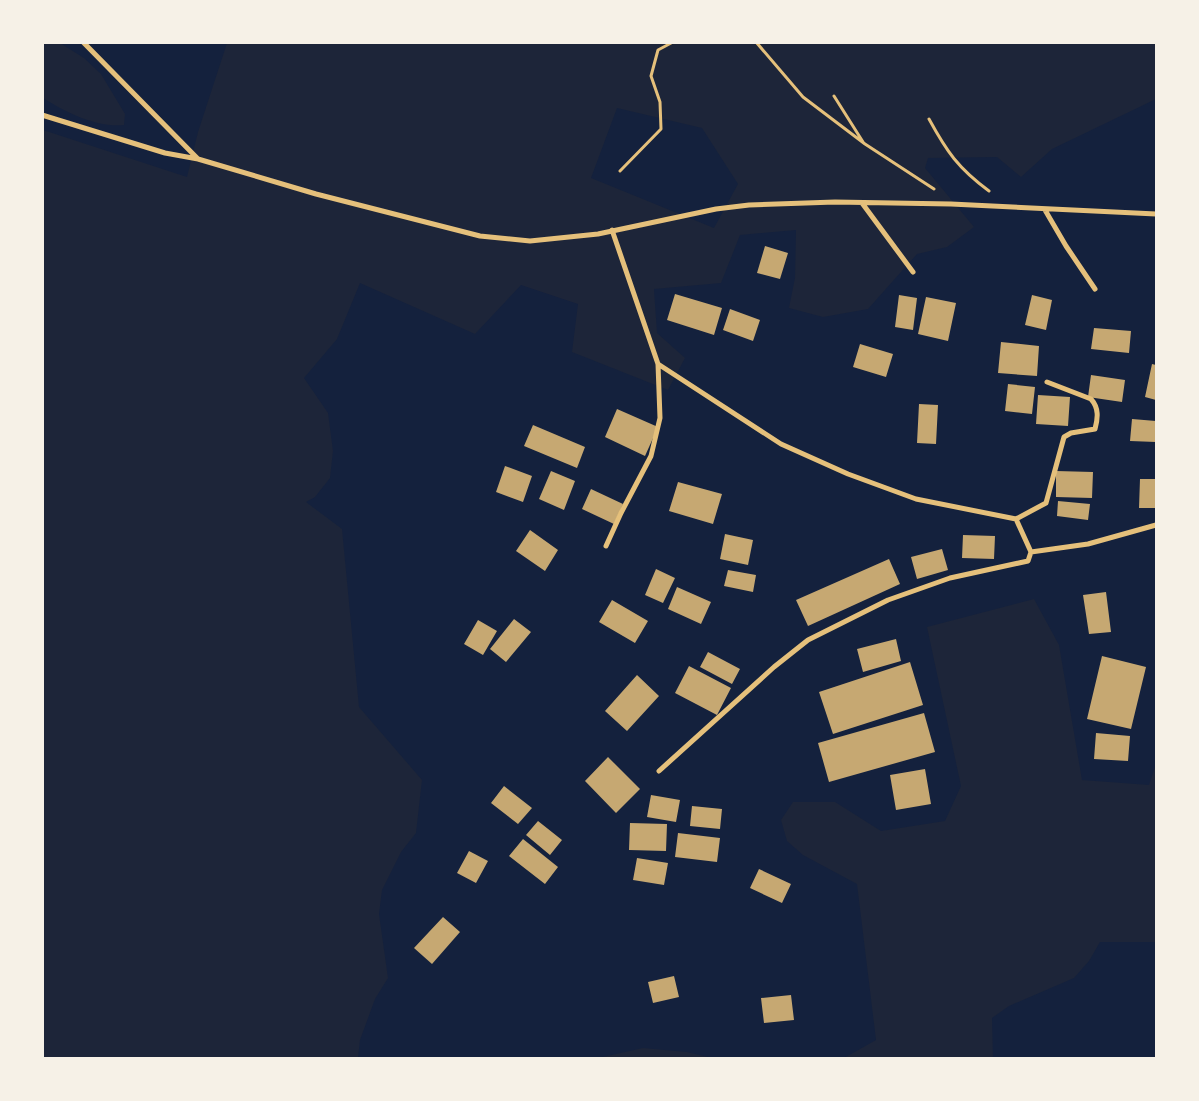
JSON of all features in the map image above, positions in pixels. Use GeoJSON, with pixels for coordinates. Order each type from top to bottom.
{"type":"FeatureCollection","features":[{"type":"Feature","properties":{"kind":"street"},"geometry":{"type":"LineString","coordinates":[[83,42],[198,160]]}},
{"type":"Feature","properties":{"kind":"street"},"geometry":{"type":"LineString","coordinates":[[42,114],[164,153],[198,160],[316,194],[480,236],[530,241],[598,234],[716,209],[749,205],[951,204],[1156,214]]}},
{"type":"Feature","properties":{"kind":"street"},"geometry":{"type":"LineString","coordinates":[[862,203],[913,272]]}},
{"type":"Feature","properties":{"kind":"street"},"geometry":{"type":"LineString","coordinates":[[1045,210],[1066,246],[1095,288]]}},
{"type":"Feature","properties":{"kind":"street"},"geometry":{"type":"LineString","coordinates":[[606,546],[614,526],[651,456],[658,437],[660,418],[658,364],[612,230]]}},
{"type":"Feature","properties":{"kind":"street"},"geometry":{"type":"LineString","coordinates":[[658,364],[781,444],[848,474],[916,499],[1016,519],[1046,503],[1064,437],[1070,433],[1095,429],[1098,420],[1096,404],[1091,399],[1047,382]]}},
{"type":"Feature","properties":{"kind":"street"},"geometry":{"type":"LineString","coordinates":[[659,771],[774,667],[808,640],[888,600],[950,578],[1028,561],[1031,552],[1016,519]]}},
{"type":"Feature","properties":{"kind":"street"},"geometry":{"type":"LineString","coordinates":[[1031,552],[1088,544],[1156,525]]}},
{"type":"Feature","properties":{"kind":"path"},"geometry":{"type":"LineString","coordinates":[[620,171],[661,129],[660,102],[651,76],[658,50],[673,42]]}},
{"type":"Feature","properties":{"kind":"path"},"geometry":{"type":"LineString","coordinates":[[756,42],[803,97],[865,144],[918,177],[951,204]]}},
{"type":"Feature","properties":{"kind":"path"},"geometry":{"type":"LineString","coordinates":[[834,96],[865,144]]}},
{"type":"Feature","properties":{"kind":"path"},"geometry":{"type":"LineString","coordinates":[[929,119],[949,154],[965,174],[1011,208]]}},
{"type":"Feature","properties":{"kind":"shaded area"},"geometry":{"type":"Polygon","coordinates":[[[42,43],[60,43],[84,58],[101,74],[125,114],[124,125],[103,124],[82,118],[61,109],[43,98],[42,43]]]}},
{"type":"Feature","properties":{"kind":"shaded area"},"geometry":{"type":"Polygon","coordinates":[[[227,43],[1156,43],[1156,99],[1052,149],[1021,177],[997,157],[928,158],[925,168],[974,227],[947,247],[917,254],[868,309],[823,317],[789,308],[795,278],[796,230],[740,235],[721,283],[654,289],[657,333],[685,358],[668,390],[572,352],[578,304],[521,285],[475,334],[360,283],[337,339],[304,378],[328,413],[333,451],[330,478],[315,497],[306,502],[342,529],[359,707],[422,780],[416,833],[401,852],[382,890],[379,914],[388,978],[375,999],[360,1040],[358,1058],[43,1058],[43,130],[187,177],[198,132],[227,43]],[[617,108],[591,178],[714,228],[738,184],[702,128],[617,108]]]}},
{"type":"Feature","properties":{"kind":"shaded area"},"geometry":{"type":"Polygon","coordinates":[[[1034,599],[1059,645],[1082,780],[1149,785],[1156,764],[1156,942],[1100,942],[1089,961],[1074,978],[1009,1006],[992,1018],[993,1058],[844,1058],[876,1040],[857,884],[803,855],[787,841],[781,820],[793,802],[835,802],[881,831],[945,821],[961,786],[927,627],[1034,599]]]}},
{"type":"Feature","properties":{"kind":"shaded area"},"geometry":{"type":"Polygon","coordinates":[[[643,1048],[687,1052],[712,1058],[598,1058],[643,1048]]]}},
{"type":"Feature","properties":{"kind":"building"},"geometry":{"type":"Polygon","coordinates":[[[765,246],[788,253],[780,279],[757,273],[765,246]]]}},
{"type":"Feature","properties":{"kind":"building"},"geometry":{"type":"Polygon","coordinates":[[[675,294],[722,308],[714,335],[667,320],[675,294]]]}},
{"type":"Feature","properties":{"kind":"building"},"geometry":{"type":"Polygon","coordinates":[[[899,295],[917,298],[913,330],[895,327],[899,295]]]}},
{"type":"Feature","properties":{"kind":"building"},"geometry":{"type":"Polygon","coordinates":[[[1032,295],[1052,300],[1046,330],[1025,325],[1032,295]]]}},
{"type":"Feature","properties":{"kind":"building"},"geometry":{"type":"Polygon","coordinates":[[[926,297],[956,303],[948,341],[918,334],[926,297]]]}},
{"type":"Feature","properties":{"kind":"building"},"geometry":{"type":"Polygon","coordinates":[[[730,309],[760,320],[753,341],[723,330],[730,309]]]}},
{"type":"Feature","properties":{"kind":"building"},"geometry":{"type":"Polygon","coordinates":[[[1094,328],[1131,331],[1129,353],[1091,349],[1094,328]]]}},
{"type":"Feature","properties":{"kind":"building"},"geometry":{"type":"Polygon","coordinates":[[[1001,342],[1039,346],[1037,376],[998,373],[1001,342]]]}},
{"type":"Feature","properties":{"kind":"building"},"geometry":{"type":"Polygon","coordinates":[[[860,344],[893,354],[886,377],[853,367],[860,344]]]}},
{"type":"Feature","properties":{"kind":"building"},"geometry":{"type":"Polygon","coordinates":[[[1152,364],[1156,365],[1156,400],[1145,397],[1152,364]]]}},
{"type":"Feature","properties":{"kind":"building"},"geometry":{"type":"Polygon","coordinates":[[[1091,375],[1125,380],[1122,402],[1088,397],[1091,375]]]}},
{"type":"Feature","properties":{"kind":"building"},"geometry":{"type":"Polygon","coordinates":[[[1008,384],[1035,387],[1032,414],[1005,411],[1008,384]]]}},
{"type":"Feature","properties":{"kind":"building"},"geometry":{"type":"Polygon","coordinates":[[[1038,395],[1070,397],[1068,426],[1036,424],[1038,395]]]}},
{"type":"Feature","properties":{"kind":"building"},"geometry":{"type":"Polygon","coordinates":[[[919,404],[938,405],[936,444],[917,443],[919,404]]]}},
{"type":"Feature","properties":{"kind":"building"},"geometry":{"type":"Polygon","coordinates":[[[617,409],[658,427],[645,456],[605,437],[617,409]]]}},
{"type":"Feature","properties":{"kind":"building"},"geometry":{"type":"Polygon","coordinates":[[[1132,419],[1156,421],[1156,442],[1130,441],[1132,419]]]}},
{"type":"Feature","properties":{"kind":"building"},"geometry":{"type":"Polygon","coordinates":[[[533,425],[585,447],[577,468],[524,446],[533,425]]]}},
{"type":"Feature","properties":{"kind":"building"},"geometry":{"type":"Polygon","coordinates":[[[505,466],[532,476],[523,502],[496,492],[505,466]]]}},
{"type":"Feature","properties":{"kind":"building"},"geometry":{"type":"Polygon","coordinates":[[[551,471],[575,481],[564,510],[539,499],[551,471]]]}},
{"type":"Feature","properties":{"kind":"building"},"geometry":{"type":"Polygon","coordinates":[[[1056,471],[1093,472],[1092,498],[1056,497],[1056,471]]]}},
{"type":"Feature","properties":{"kind":"building"},"geometry":{"type":"Polygon","coordinates":[[[1140,479],[1156,479],[1156,508],[1139,508],[1140,479]]]}},
{"type":"Feature","properties":{"kind":"building"},"geometry":{"type":"Polygon","coordinates":[[[678,482],[722,494],[713,524],[669,511],[678,482]]]}},
{"type":"Feature","properties":{"kind":"building"},"geometry":{"type":"Polygon","coordinates":[[[591,489],[623,504],[614,524],[582,509],[591,489]]]}},
{"type":"Feature","properties":{"kind":"building"},"geometry":{"type":"Polygon","coordinates":[[[1058,501],[1090,504],[1088,520],[1057,516],[1058,501]]]}},
{"type":"Feature","properties":{"kind":"building"},"geometry":{"type":"Polygon","coordinates":[[[530,530],[558,550],[545,571],[516,551],[530,530]]]}},
{"type":"Feature","properties":{"kind":"building"},"geometry":{"type":"Polygon","coordinates":[[[725,534],[753,540],[748,565],[720,559],[725,534]]]}},
{"type":"Feature","properties":{"kind":"building"},"geometry":{"type":"Polygon","coordinates":[[[963,535],[995,536],[994,559],[962,558],[963,535]]]}},
{"type":"Feature","properties":{"kind":"building"},"geometry":{"type":"Polygon","coordinates":[[[942,549],[948,570],[917,579],[911,557],[942,549]]]}},
{"type":"Feature","properties":{"kind":"building"},"geometry":{"type":"Polygon","coordinates":[[[889,559],[900,584],[808,626],[796,600],[889,559]]]}},
{"type":"Feature","properties":{"kind":"building"},"geometry":{"type":"Polygon","coordinates":[[[656,569],[675,578],[663,603],[645,595],[656,569]]]}},
{"type":"Feature","properties":{"kind":"building"},"geometry":{"type":"Polygon","coordinates":[[[728,570],[756,575],[753,592],[724,586],[728,570]]]}},
{"type":"Feature","properties":{"kind":"building"},"geometry":{"type":"Polygon","coordinates":[[[677,587],[711,602],[701,624],[668,609],[677,587]]]}},
{"type":"Feature","properties":{"kind":"building"},"geometry":{"type":"Polygon","coordinates":[[[1106,592],[1111,632],[1089,634],[1083,595],[1106,592]]]}},
{"type":"Feature","properties":{"kind":"building"},"geometry":{"type":"Polygon","coordinates":[[[612,600],[648,621],[635,643],[599,622],[612,600]]]}},
{"type":"Feature","properties":{"kind":"building"},"geometry":{"type":"Polygon","coordinates":[[[514,619],[531,632],[506,662],[490,649],[514,619]]]}},
{"type":"Feature","properties":{"kind":"building"},"geometry":{"type":"Polygon","coordinates":[[[478,620],[497,631],[483,655],[464,644],[478,620]]]}},
{"type":"Feature","properties":{"kind":"building"},"geometry":{"type":"Polygon","coordinates":[[[896,639],[901,661],[863,672],[857,649],[896,639]]]}},
{"type":"Feature","properties":{"kind":"building"},"geometry":{"type":"Polygon","coordinates":[[[708,652],[740,669],[732,684],[700,667],[708,652]]]}},
{"type":"Feature","properties":{"kind":"building"},"geometry":{"type":"Polygon","coordinates":[[[1102,656],[1146,667],[1131,729],[1087,719],[1102,656]]]}},
{"type":"Feature","properties":{"kind":"building"},"geometry":{"type":"Polygon","coordinates":[[[910,662],[923,705],[833,734],[819,692],[910,662]]]}},
{"type":"Feature","properties":{"kind":"building"},"geometry":{"type":"Polygon","coordinates":[[[689,666],[731,688],[717,715],[675,693],[689,666]]]}},
{"type":"Feature","properties":{"kind":"building"},"geometry":{"type":"Polygon","coordinates":[[[637,675],[659,696],[627,731],[605,711],[637,675]]]}},
{"type":"Feature","properties":{"kind":"building"},"geometry":{"type":"Polygon","coordinates":[[[924,713],[935,752],[829,782],[818,743],[924,713]]]}},
{"type":"Feature","properties":{"kind":"building"},"geometry":{"type":"Polygon","coordinates":[[[1096,733],[1130,736],[1128,761],[1094,759],[1096,733]]]}},
{"type":"Feature","properties":{"kind":"building"},"geometry":{"type":"Polygon","coordinates":[[[608,757],[640,789],[616,813],[585,781],[608,757]]]}},
{"type":"Feature","properties":{"kind":"building"},"geometry":{"type":"Polygon","coordinates":[[[925,769],[931,804],[896,810],[890,775],[925,769]]]}},
{"type":"Feature","properties":{"kind":"building"},"geometry":{"type":"Polygon","coordinates":[[[504,786],[532,808],[518,824],[491,803],[504,786]]]}},
{"type":"Feature","properties":{"kind":"building"},"geometry":{"type":"Polygon","coordinates":[[[651,795],[680,800],[676,822],[647,817],[651,795]]]}},
{"type":"Feature","properties":{"kind":"building"},"geometry":{"type":"Polygon","coordinates":[[[692,806],[722,809],[720,829],[690,826],[692,806]]]}},
{"type":"Feature","properties":{"kind":"building"},"geometry":{"type":"Polygon","coordinates":[[[538,821],[562,840],[550,855],[526,835],[538,821]]]}},
{"type":"Feature","properties":{"kind":"building"},"geometry":{"type":"Polygon","coordinates":[[[630,823],[667,824],[666,851],[629,850],[630,823]]]}},
{"type":"Feature","properties":{"kind":"building"},"geometry":{"type":"Polygon","coordinates":[[[678,833],[720,838],[717,862],[675,857],[678,833]]]}},
{"type":"Feature","properties":{"kind":"building"},"geometry":{"type":"Polygon","coordinates":[[[523,839],[558,867],[545,884],[509,856],[523,839]]]}},
{"type":"Feature","properties":{"kind":"building"},"geometry":{"type":"Polygon","coordinates":[[[469,851],[488,861],[476,883],[457,873],[469,851]]]}},
{"type":"Feature","properties":{"kind":"building"},"geometry":{"type":"Polygon","coordinates":[[[637,858],[668,863],[664,885],[633,880],[637,858]]]}},
{"type":"Feature","properties":{"kind":"building"},"geometry":{"type":"Polygon","coordinates":[[[759,869],[791,884],[782,903],[750,888],[759,869]]]}},
{"type":"Feature","properties":{"kind":"building"},"geometry":{"type":"Polygon","coordinates":[[[443,917],[460,932],[432,964],[414,948],[443,917]]]}},
{"type":"Feature","properties":{"kind":"building"},"geometry":{"type":"Polygon","coordinates":[[[674,976],[679,997],[653,1003],[648,982],[674,976]]]}},
{"type":"Feature","properties":{"kind":"building"},"geometry":{"type":"Polygon","coordinates":[[[791,995],[794,1020],[764,1023],[761,998],[791,995]]]}}]}
